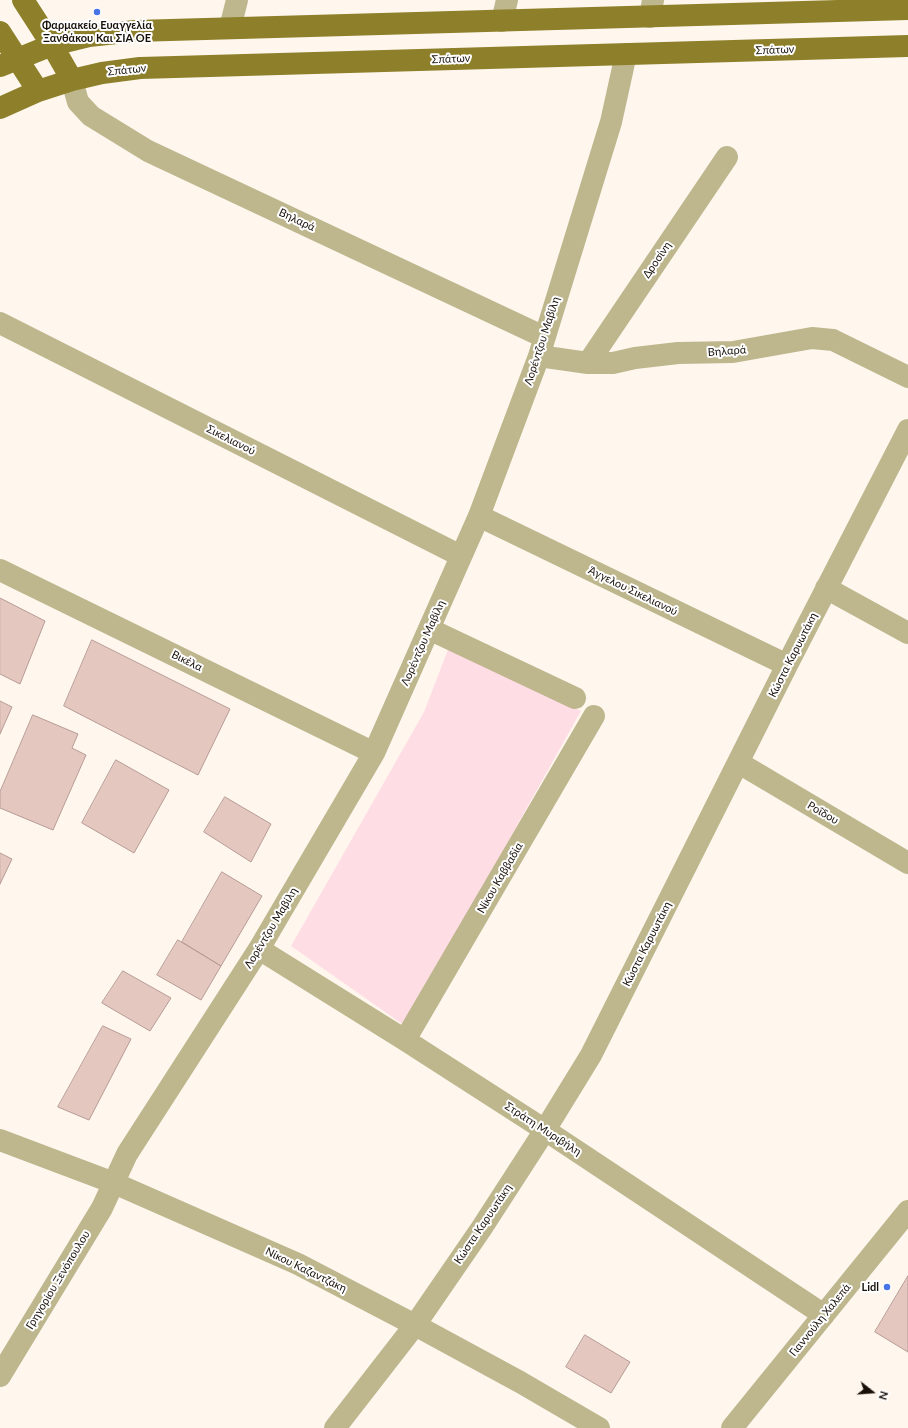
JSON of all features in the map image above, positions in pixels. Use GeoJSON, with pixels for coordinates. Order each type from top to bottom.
{"type":"FeatureCollection","features":[{"type":"Feature","properties":{"kind":"main road"},"geometry":{"type":"LineString","coordinates":[[23,0],[52,45],[72,80]]}},
{"type":"Feature","properties":{"kind":"main road"},"geometry":{"type":"LineString","coordinates":[[9,62],[52,45],[89,36],[135,31],[502,21],[652,8],[908,9]]}},
{"type":"Feature","properties":{"kind":"main road"},"geometry":{"type":"LineString","coordinates":[[0,32],[9,62],[38,91]]}},
{"type":"Feature","properties":{"kind":"main road","name":"Σπάτων"},"geometry":{"type":"LineString","coordinates":[[0,108],[38,91],[72,80],[102,73],[140,68],[908,46]]}},
{"type":"Feature","properties":{"kind":"street"},"geometry":{"type":"LineString","coordinates":[[230,28],[237,0]]}},
{"type":"Feature","properties":{"kind":"street"},"geometry":{"type":"LineString","coordinates":[[502,21],[507,0]]}},
{"type":"Feature","properties":{"kind":"street","name":"Λορέντζου Μαβίλη"},"geometry":{"type":"LineString","coordinates":[[114,1183],[127,1154],[259,949],[374,752],[478,516],[541,346],[611,122],[626,54]]}},
{"type":"Feature","properties":{"kind":"street","name":"Βηλαρά"},"geometry":{"type":"LineString","coordinates":[[72,80],[78,102],[91,116],[148,151],[541,346],[588,363],[613,363],[635,358],[678,353],[733,352],[812,338],[821,338],[833,340],[908,377]]}},
{"type":"Feature","properties":{"kind":"street","name":"Δροσίνη"},"geometry":{"type":"LineString","coordinates":[[588,363],[727,157]]}},
{"type":"Feature","properties":{"kind":"street","name":"Σικελιανού"},"geometry":{"type":"LineString","coordinates":[[0,323],[461,556]]}},
{"type":"Feature","properties":{"kind":"street","name":"Κώστα Καρυωτάκη"},"geometry":{"type":"LineString","coordinates":[[335,1428],[415,1325],[481,1229],[591,1055],[826,588],[908,430]]}},
{"type":"Feature","properties":{"kind":"street","name":"Άγγελου Σικελιανού"},"geometry":{"type":"LineString","coordinates":[[478,516],[787,665]]}},
{"type":"Feature","properties":{"kind":"street","name":"Βικέλα"},"geometry":{"type":"LineString","coordinates":[[0,570],[374,752]]}},
{"type":"Feature","properties":{"kind":"street"},"geometry":{"type":"LineString","coordinates":[[826,588],[908,633]]}},
{"type":"Feature","properties":{"kind":"street"},"geometry":{"type":"LineString","coordinates":[[429,629],[576,698]]}},
{"type":"Feature","properties":{"kind":"street","name":"Νίκου Καββαδία"},"geometry":{"type":"LineString","coordinates":[[405,1040],[594,716]]}},
{"type":"Feature","properties":{"kind":"street","name":"Ροΐδου"},"geometry":{"type":"LineString","coordinates":[[739,763],[908,863]]}},
{"type":"Feature","properties":{"kind":"street","name":"Στράτη Μυριβήλη"},"geometry":{"type":"LineString","coordinates":[[259,949],[545,1130],[824,1315]]}},
{"type":"Feature","properties":{"kind":"street","name":"Νίκου Καζαντζάκη"},"geometry":{"type":"LineString","coordinates":[[0,1140],[114,1183],[298,1264],[520,1382],[599,1428]]}},
{"type":"Feature","properties":{"kind":"street","name":"Γρηγορίου Ξενόπουλου"},"geometry":{"type":"LineString","coordinates":[[0,1376],[102,1208],[114,1183]]}},
{"type":"Feature","properties":{"kind":"street","name":"Γιαννούλη Χαλεπά"},"geometry":{"type":"LineString","coordinates":[[732,1428],[908,1211]]}},
{"type":"Feature","properties":{"kind":"shaded area"},"geometry":{"type":"Polygon","coordinates":[[[449,647],[581,711],[405,1026],[291,946],[424,712],[449,647]]]}},
{"type":"Feature","properties":{"kind":"building"},"geometry":{"type":"Polygon","coordinates":[[[0,598],[45,621],[20,684],[0,674],[0,598]]]}},
{"type":"Feature","properties":{"kind":"building"},"geometry":{"type":"Polygon","coordinates":[[[92,640],[230,709],[198,775],[64,706],[92,640]]]}},
{"type":"Feature","properties":{"kind":"building"},"geometry":{"type":"Polygon","coordinates":[[[0,701],[12,707],[0,734],[0,701]]]}},
{"type":"Feature","properties":{"kind":"building"},"geometry":{"type":"Polygon","coordinates":[[[33,715],[78,734],[72,748],[86,755],[53,830],[0,808],[0,792],[33,715]]]}},
{"type":"Feature","properties":{"kind":"building"},"geometry":{"type":"Polygon","coordinates":[[[116,760],[169,790],[134,853],[82,823],[116,760]]]}},
{"type":"Feature","properties":{"kind":"building"},"geometry":{"type":"Polygon","coordinates":[[[225,797],[271,824],[251,862],[204,832],[225,797]]]}},
{"type":"Feature","properties":{"kind":"building"},"geometry":{"type":"Polygon","coordinates":[[[0,853],[12,859],[0,884],[0,853]]]}},
{"type":"Feature","properties":{"kind":"building"},"geometry":{"type":"Polygon","coordinates":[[[222,872],[262,896],[221,966],[182,942],[222,872]]]}},
{"type":"Feature","properties":{"kind":"building"},"geometry":{"type":"Polygon","coordinates":[[[178,940],[221,966],[201,1000],[157,975],[178,940]]]}},
{"type":"Feature","properties":{"kind":"building"},"geometry":{"type":"Polygon","coordinates":[[[123,971],[171,998],[150,1031],[102,1003],[123,971]]]}},
{"type":"Feature","properties":{"kind":"building"},"geometry":{"type":"Polygon","coordinates":[[[103,1026],[131,1039],[89,1120],[58,1107],[103,1026]]]}},
{"type":"Feature","properties":{"kind":"building"},"geometry":{"type":"Polygon","coordinates":[[[908,1276],[908,1352],[875,1332],[908,1276]]]}},
{"type":"Feature","properties":{"kind":"building"},"geometry":{"type":"Polygon","coordinates":[[[585,1335],[630,1362],[611,1393],[566,1367],[585,1335]]]}},
{"type":"Feature","properties":{"kind":"place","name":"Φαρμακείο Ευαγγελία Ξανθάκου Και ΣΙΑ ΟΕ"},"geometry":{"type":"Point","coordinates":[97,12]}},
{"type":"Feature","properties":{"kind":"place","name":"Lidl"},"geometry":{"type":"Point","coordinates":[887,1287]}}]}
